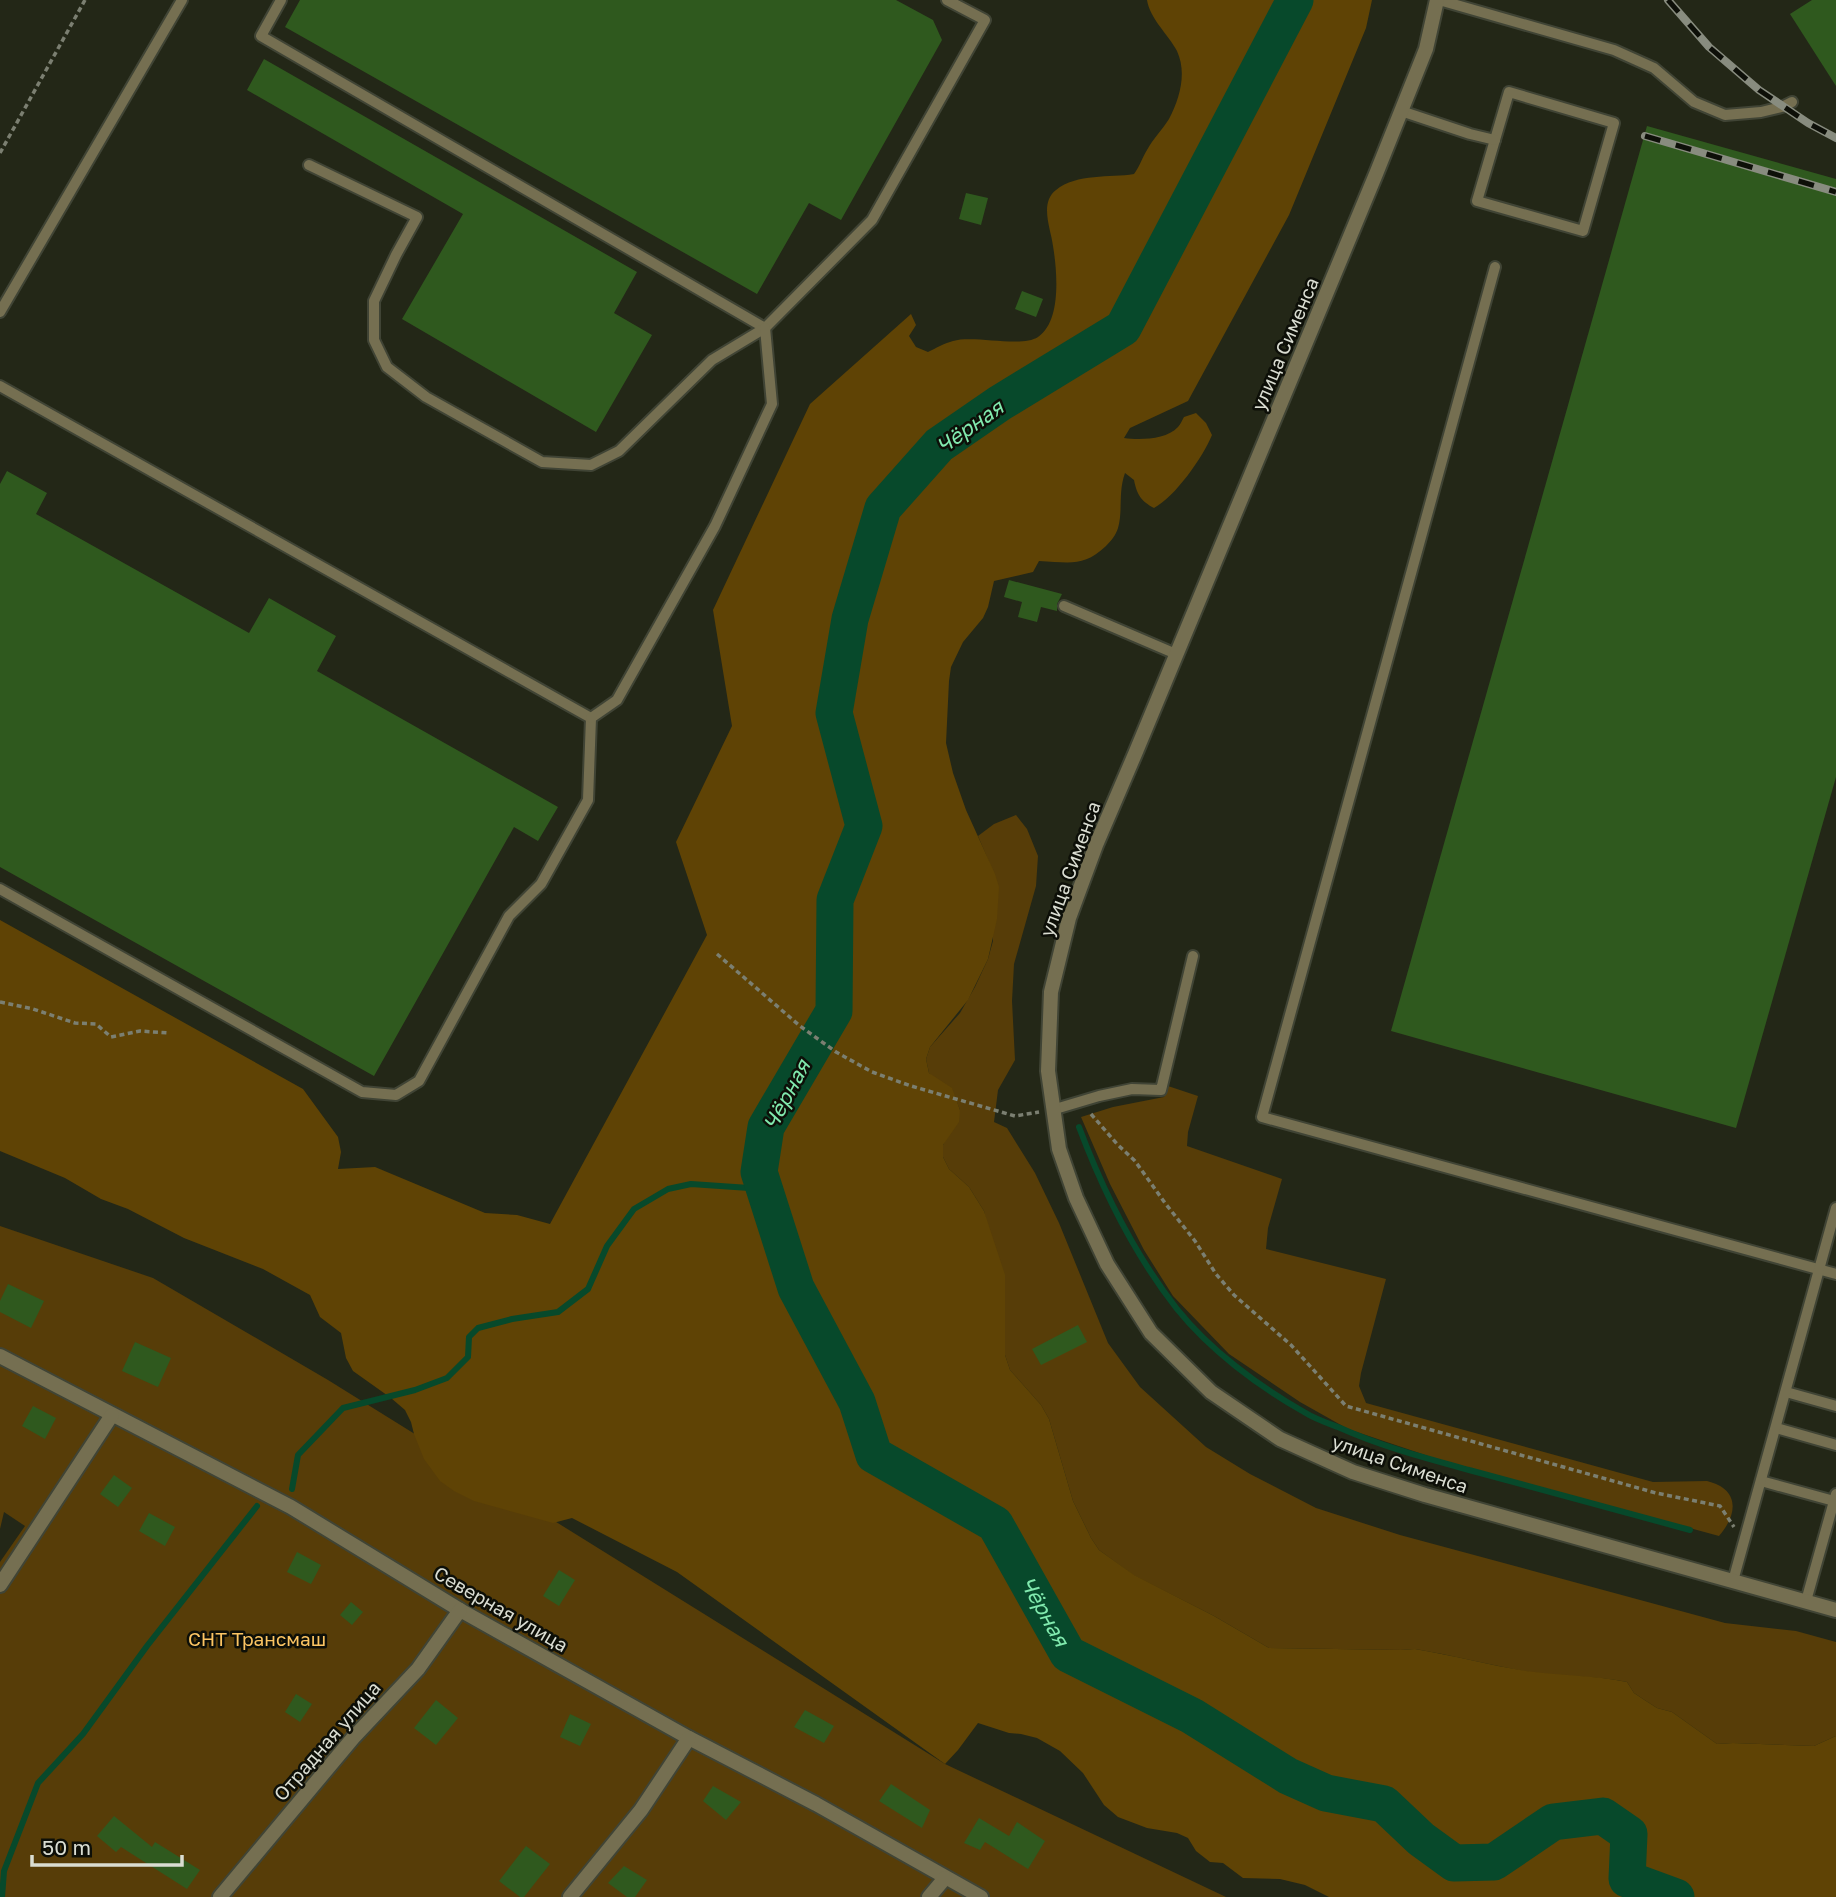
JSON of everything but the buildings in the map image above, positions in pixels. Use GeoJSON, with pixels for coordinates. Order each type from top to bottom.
{"type":"FeatureCollection","features":[{"type":"Feature","properties":{"kind":"street","name":"улица Сименса"},"geometry":{"type":"LineString","coordinates":[[1438,0],[1426,49],[1402,111],[1096,845],[1069,918],[1051,992],[1048,1071],[1059,1149],[1076,1198],[1107,1264],[1152,1333],[1211,1392],[1280,1439],[1353,1472],[1425,1495],[1836,1610]]}},
{"type":"Feature","properties":{"kind":"street","name":"Северная улица"},"geometry":{"type":"LineString","coordinates":[[0,1356],[291,1507],[460,1610],[981,1897]]}},
{"type":"Feature","properties":{"kind":"street"},"geometry":{"type":"LineString","coordinates":[[0,1585],[112,1415]]}},
{"type":"Feature","properties":{"kind":"street","name":"Отрадная улица"},"geometry":{"type":"LineString","coordinates":[[220,1897],[352,1738],[418,1669],[460,1610]]}},
{"type":"Feature","properties":{"kind":"street"},"geometry":{"type":"LineString","coordinates":[[570,1897],[641,1810],[689,1738]]}},
{"type":"Feature","properties":{"kind":"street"},"geometry":{"type":"LineString","coordinates":[[929,1897],[945,1878]]}},
{"type":"Feature","properties":{"kind":"lane"},"geometry":{"type":"LineString","coordinates":[[0,313],[182,0]]}},
{"type":"Feature","properties":{"kind":"lane"},"geometry":{"type":"LineString","coordinates":[[281,0],[261,36],[765,328]]}},
{"type":"Feature","properties":{"kind":"lane"},"geometry":{"type":"LineString","coordinates":[[309,165],[418,218],[374,300],[374,340],[387,367],[426,397],[542,462],[591,465],[619,451],[712,360],[765,328],[872,220],[985,20],[947,0]]}},
{"type":"Feature","properties":{"kind":"lane"},"geometry":{"type":"LineString","coordinates":[[1438,0],[1614,50],[1654,68],[1694,102],[1724,115],[1761,112],[1792,102]]}},
{"type":"Feature","properties":{"kind":"lane"},"geometry":{"type":"LineString","coordinates":[[1509,92],[1614,123],[1583,231],[1477,201],[1495,140],[1509,92]]}},
{"type":"Feature","properties":{"kind":"lane"},"geometry":{"type":"LineString","coordinates":[[1402,111],[1495,140]]}},
{"type":"Feature","properties":{"kind":"lane"},"geometry":{"type":"LineString","coordinates":[[1495,267],[1262,1117],[1836,1274]]}},
{"type":"Feature","properties":{"kind":"lane"},"geometry":{"type":"LineString","coordinates":[[592,718],[617,700],[624,688],[715,526],[772,404],[765,328]]}},
{"type":"Feature","properties":{"kind":"lane"},"geometry":{"type":"LineString","coordinates":[[0,386],[592,718]]}},
{"type":"Feature","properties":{"kind":"lane"},"geometry":{"type":"LineString","coordinates":[[1064,606],[1176,654]]}},
{"type":"Feature","properties":{"kind":"lane"},"geometry":{"type":"LineString","coordinates":[[0,889],[362,1092],[397,1095],[419,1081],[509,916],[541,884],[588,800],[592,718]]}},
{"type":"Feature","properties":{"kind":"lane"},"geometry":{"type":"LineString","coordinates":[[1052,1110],[1132,1089],[1161,1090],[1193,956]]}},
{"type":"Feature","properties":{"kind":"lane"},"geometry":{"type":"LineString","coordinates":[[1733,1580],[1836,1208]]}},
{"type":"Feature","properties":{"kind":"lane"},"geometry":{"type":"LineString","coordinates":[[1786,1392],[1836,1406]]}},
{"type":"Feature","properties":{"kind":"lane"},"geometry":{"type":"LineString","coordinates":[[1776,1428],[1836,1445]]}},
{"type":"Feature","properties":{"kind":"lane"},"geometry":{"type":"LineString","coordinates":[[1761,1481],[1835,1498],[1806,1601]]}},
{"type":"Feature","properties":{"kind":"path"},"geometry":{"type":"LineString","coordinates":[[0,153],[85,0]]}},
{"type":"Feature","properties":{"kind":"path"},"geometry":{"type":"LineString","coordinates":[[717,954],[800,1026],[836,1052],[872,1072],[1015,1116],[1029,1114]]}},
{"type":"Feature","properties":{"kind":"path"},"geometry":{"type":"LineString","coordinates":[[0,1002],[33,1009],[75,1023],[96,1024],[111,1037],[140,1031],[169,1033]]}},
{"type":"Feature","properties":{"kind":"path"},"geometry":{"type":"LineString","coordinates":[[1081,1102],[1135,1161],[1234,1296],[1291,1346],[1346,1405],[1656,1493],[1720,1506],[1737,1532]]}},
{"type":"Feature","properties":{"kind":"green space"},"geometry":{"type":"Polygon","coordinates":[[[1016,815],[1027,829],[1038,856],[1036,886],[1014,964],[1012,1001],[1015,1060],[998,1090],[994,1122],[1007,1128],[1035,1173],[1059,1223],[1108,1343],[1140,1387],[1206,1447],[1250,1474],[1316,1508],[1400,1535],[1725,1623],[1796,1631],[1836,1642],[1836,1736],[1814,1746],[1717,1744],[1672,1712],[1657,1708],[1634,1693],[1627,1682],[1523,1671],[1415,1649],[1269,1648],[1214,1616],[1133,1575],[1099,1550],[1073,1501],[1049,1419],[1041,1405],[1010,1370],[1005,1355],[1004,1303],[984,1211],[969,1187],[949,1169],[943,1157],[943,1145],[960,1110],[956,1100],[929,1073],[926,1059],[930,1047],[960,1013],[975,987],[993,941],[989,862],[978,836],[994,824],[1016,815]]]}},
{"type":"Feature","properties":{"kind":"green space"},"geometry":{"type":"Polygon","coordinates":[[[1168,1086],[1198,1096],[1187,1146],[1282,1179],[1268,1228],[1266,1249],[1386,1279],[1361,1373],[1359,1386],[1366,1403],[1653,1482],[1707,1481],[1718,1485],[1730,1496],[1733,1503],[1730,1519],[1719,1536],[1437,1459],[1348,1429],[1300,1402],[1229,1354],[1173,1296],[1144,1250],[1110,1184],[1081,1117],[1113,1107],[1164,1097],[1168,1086]]]}},
{"type":"Feature","properties":{"kind":"green space","name":"СНТ Трансмаш"},"geometry":{"type":"Polygon","coordinates":[[[0,1226],[153,1278],[328,1380],[945,1764],[1226,1897],[0,1897],[0,1562],[25,1526],[4,1512],[0,1529],[0,1226]]]}},
{"type":"Feature","properties":{"kind":"shaded area"},"geometry":{"type":"Polygon","coordinates":[[[1147,0],[1372,0],[1366,28],[1289,215],[1188,401],[1130,428],[1124,438],[1160,437],[1178,427],[1184,417],[1196,413],[1206,423],[1212,435],[1202,454],[1188,476],[1171,495],[1154,508],[1138,494],[1134,480],[1125,473],[1117,531],[1106,546],[1090,558],[1075,562],[1039,561],[1033,572],[994,581],[983,618],[963,642],[951,667],[946,743],[966,810],[999,887],[997,919],[988,959],[968,1000],[930,1047],[926,1059],[929,1073],[952,1088],[960,1110],[959,1122],[943,1145],[943,1157],[949,1169],[969,1187],[984,1211],[1005,1275],[1005,1355],[1010,1370],[1041,1405],[1049,1419],[1073,1501],[1099,1550],[1134,1575],[1269,1648],[1415,1649],[1526,1671],[1627,1682],[1634,1693],[1657,1708],[1672,1712],[1717,1744],[1814,1746],[1836,1736],[1836,1897],[1329,1897],[1305,1885],[1280,1879],[1243,1878],[1223,1863],[1210,1862],[1196,1851],[1188,1838],[1177,1833],[1147,1828],[1118,1817],[1104,1805],[1083,1773],[1060,1751],[1037,1738],[978,1723],[945,1764],[677,1572],[572,1518],[553,1523],[474,1501],[440,1481],[424,1459],[405,1410],[353,1371],[346,1358],[341,1333],[320,1317],[310,1295],[263,1269],[184,1238],[128,1209],[101,1199],[65,1178],[0,1151],[0,920],[303,1089],[338,1137],[341,1152],[338,1169],[375,1167],[485,1213],[517,1215],[550,1224],[707,935],[676,842],[732,726],[713,610],[810,404],[911,314],[916,325],[909,336],[916,347],[928,352],[953,341],[1030,340],[1046,329],[1056,294],[1054,256],[1047,216],[1051,195],[1074,181],[1134,174],[1149,146],[1169,119],[1179,94],[1182,77],[1180,59],[1152,14],[1147,0]]]}},
{"type":"Feature","properties":{"kind":"waterway","name":"Чёрная"},"geometry":{"type":"LineString","coordinates":[[1295,0],[1123,328],[1000,403],[939,445],[883,508],[850,619],[834,713],[864,826],[835,900],[834,1011],[766,1127],[759,1172],[796,1288],[857,1402],[874,1455],[995,1524],[1068,1654],[1192,1716],[1288,1776],[1326,1793],[1384,1804],[1421,1839],[1454,1863],[1494,1862],[1553,1822],[1603,1816],[1629,1834],[1627,1879],[1676,1897]]}},
{"type":"Feature","properties":{"kind":"waterway"},"geometry":{"type":"LineString","coordinates":[[1079,1127],[1098,1175],[1121,1221],[1161,1288],[1204,1339],[1269,1391],[1317,1419],[1386,1446],[1690,1530]]}},
{"type":"Feature","properties":{"kind":"waterway"},"geometry":{"type":"LineString","coordinates":[[292,1489],[298,1455],[343,1408],[415,1390],[447,1378],[468,1357],[469,1337],[478,1328],[512,1319],[558,1312],[588,1289],[607,1246],[634,1209],[668,1189],[691,1184],[764,1189]]}},
{"type":"Feature","properties":{"kind":"waterway"},"geometry":{"type":"LineString","coordinates":[[2,1897],[4,1871],[38,1783],[83,1734],[147,1646],[257,1506]]}},
{"type":"Feature","properties":{"kind":"railway"},"geometry":{"type":"LineString","coordinates":[[1668,0],[1709,47],[1759,90],[1836,138]]}},
{"type":"Feature","properties":{"kind":"railway"},"geometry":{"type":"LineString","coordinates":[[1645,136],[1836,192]]}}]}
